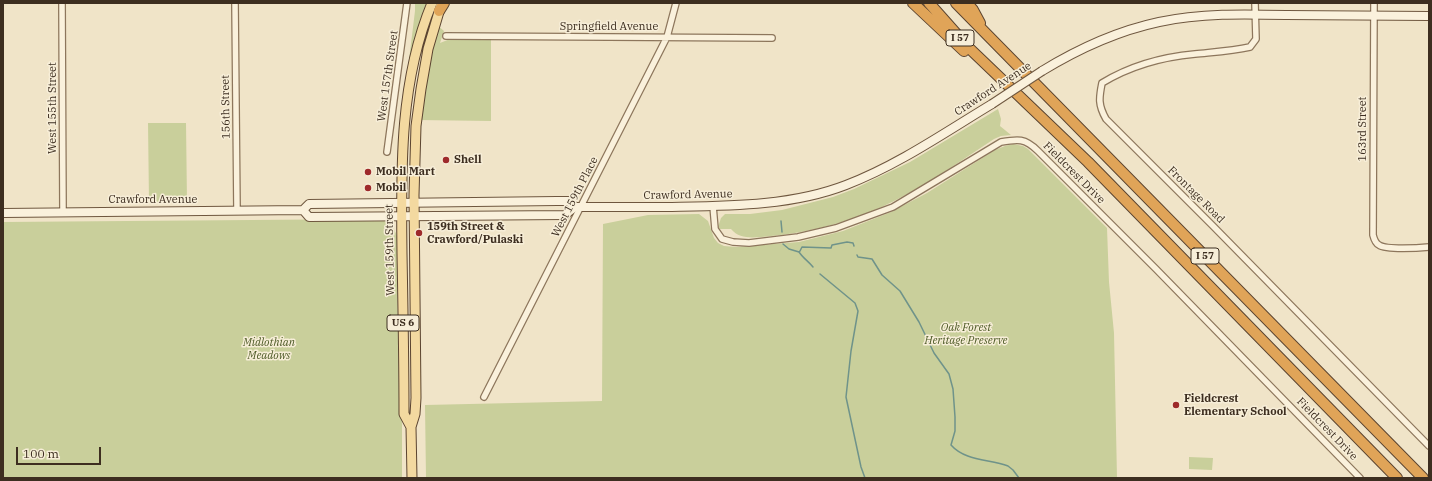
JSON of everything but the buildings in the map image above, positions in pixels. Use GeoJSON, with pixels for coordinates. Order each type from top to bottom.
{"type":"FeatureCollection","features":[{"type":"Feature","properties":{"kind":"highway"},"geometry":{"type":"LineString","coordinates":[[913,3],[960,47],[993,71]]}},
{"type":"Feature","properties":{"kind":"highway","name":"I 57"},"geometry":{"type":"LineString","coordinates":[[929,3],[969,48],[1088,162],[1397,478]]}},
{"type":"Feature","properties":{"kind":"highway","name":"I 57"},"geometry":{"type":"LineString","coordinates":[[956,3],[1423,478]]}},
{"type":"Feature","properties":{"kind":"highway"},"geometry":{"type":"LineString","coordinates":[[967,3],[973,10],[986,34]]}},
{"type":"Feature","properties":{"kind":"main road","name":"West 159th Street"},"geometry":{"type":"LineString","coordinates":[[411,427],[404,414],[401,203],[404,131],[408,97],[418,43],[432,3]]}},
{"type":"Feature","properties":{"kind":"main road","name":"West 159th Street"},"geometry":{"type":"LineString","coordinates":[[412,478],[411,427],[415,414],[416,398],[414,203],[416,126],[428,49],[442,6]]}},
{"type":"Feature","properties":{"kind":"main road","name":"Crawford Avenue"},"geometry":{"type":"LineString","coordinates":[[303,210],[309,217],[565,215],[578,207],[713,206],[768,202],[808,196],[845,186],[880,171],[992,104],[1070,54],[1099,41],[1140,27],[1160,22],[1205,15],[1255,14],[1429,16]]}},
{"type":"Feature","properties":{"kind":"main road","name":"Crawford Avenue"},"geometry":{"type":"LineString","coordinates":[[3,213],[303,210],[309,204],[563,201],[568,201],[578,207]]}},
{"type":"Feature","properties":{"kind":"street","name":"West 155th Street"},"geometry":{"type":"LineString","coordinates":[[62,3],[63,212]]}},
{"type":"Feature","properties":{"kind":"street","name":"156th Street"},"geometry":{"type":"LineString","coordinates":[[235,3],[237,211]]}},
{"type":"Feature","properties":{"kind":"street","name":"West 157th Street"},"geometry":{"type":"LineString","coordinates":[[387,152],[407,3]]}},
{"type":"Feature","properties":{"kind":"street","name":"West 159th Place"},"geometry":{"type":"LineString","coordinates":[[484,396],[578,207],[667,37],[676,3]]}},
{"type":"Feature","properties":{"kind":"street"},"geometry":{"type":"LineString","coordinates":[[1255,3],[1255,14]]}},
{"type":"Feature","properties":{"kind":"street","name":"163rd Street"},"geometry":{"type":"LineString","coordinates":[[1374,3],[1373,235],[1379,246],[1391,248],[1429,247]]}},
{"type":"Feature","properties":{"kind":"street","name":"Frontage Road"},"geometry":{"type":"LineString","coordinates":[[1255,14],[1256,39],[1250,47],[1236,50],[1193,54],[1149,62],[1118,73],[1102,83],[1100,109],[1106,119],[1428,442]]}},
{"type":"Feature","properties":{"kind":"street","name":"Springfield Avenue"},"geometry":{"type":"LineString","coordinates":[[446,36],[772,38]]}},
{"type":"Feature","properties":{"kind":"street","name":"Fieldcrest Drive"},"geometry":{"type":"LineString","coordinates":[[713,206],[715,229],[722,239],[733,242],[749,243],[798,237],[836,228],[893,207],[1001,142],[1021,140],[1031,144],[1161,274],[1360,478]]}},
{"type":"Feature","properties":{"kind":"green space"},"geometry":{"type":"Polygon","coordinates":[[[415,3],[427,3],[408,68],[415,11],[415,3]]]}},
{"type":"Feature","properties":{"kind":"green space"},"geometry":{"type":"Polygon","coordinates":[[[437,25],[444,31],[440,43],[450,39],[491,39],[491,121],[418,120],[437,25]]]}},
{"type":"Feature","properties":{"kind":"green space"},"geometry":{"type":"Polygon","coordinates":[[[998,109],[1001,119],[1000,126],[1011,135],[1001,136],[994,139],[921,186],[866,214],[803,232],[760,237],[744,237],[735,233],[731,229],[720,229],[718,227],[721,218],[725,214],[750,214],[782,210],[833,197],[854,189],[910,162],[998,109]]]}},
{"type":"Feature","properties":{"kind":"green space"},"geometry":{"type":"Polygon","coordinates":[[[148,123],[186,123],[187,202],[149,202],[148,123]]]}},
{"type":"Feature","properties":{"kind":"green space","name":"Oak Forest Heritage Preserve"},"geometry":{"type":"Polygon","coordinates":[[[1013,144],[1023,146],[1028,149],[1107,228],[1109,282],[1114,333],[1117,478],[426,478],[425,405],[602,401],[603,224],[648,215],[699,214],[708,221],[714,238],[718,243],[724,246],[736,247],[799,242],[843,231],[891,212],[927,193],[995,150],[1013,144]]]}},
{"type":"Feature","properties":{"kind":"green space","name":"Midlothian Meadows"},"geometry":{"type":"Polygon","coordinates":[[[376,219],[390,224],[397,237],[402,478],[3,478],[3,222],[376,219]]]}},
{"type":"Feature","properties":{"kind":"green space"},"geometry":{"type":"Polygon","coordinates":[[[1189,457],[1213,458],[1212,470],[1189,469],[1189,457]]]}},
{"type":"Feature","properties":{"kind":"waterway"},"geometry":{"type":"LineString","coordinates":[[781,221],[782,232]]}},
{"type":"Feature","properties":{"kind":"waterway"},"geometry":{"type":"LineString","coordinates":[[799,252],[802,247],[831,248],[832,245],[847,242],[853,243],[854,246]]}},
{"type":"Feature","properties":{"kind":"waterway"},"geometry":{"type":"LineString","coordinates":[[783,244],[789,249],[799,252],[813,267]]}},
{"type":"Feature","properties":{"kind":"waterway"},"geometry":{"type":"LineString","coordinates":[[857,255],[858,257],[872,259],[882,275],[900,291],[919,322],[934,353],[949,374],[953,389],[955,417],[955,431],[951,445],[963,454],[970,457],[1008,466],[1019,478]]}},
{"type":"Feature","properties":{"kind":"waterway"},"geometry":{"type":"LineString","coordinates":[[820,274],[855,303],[858,311],[851,351],[846,397],[861,467],[865,478]]}},
{"type":"Feature","properties":{"kind":"place","name":"Shell"},"geometry":{"type":"Point","coordinates":[446,160]}},
{"type":"Feature","properties":{"kind":"place","name":"Mobil Mart"},"geometry":{"type":"Point","coordinates":[368,172]}},
{"type":"Feature","properties":{"kind":"place","name":"Mobil"},"geometry":{"type":"Point","coordinates":[368,188]}},
{"type":"Feature","properties":{"kind":"place","name":"159th Street & Crawford/Pulaski"},"geometry":{"type":"Point","coordinates":[419,233]}},
{"type":"Feature","properties":{"kind":"place","name":"Fieldcrest Elementary School"},"geometry":{"type":"Point","coordinates":[1176,405]}}]}
